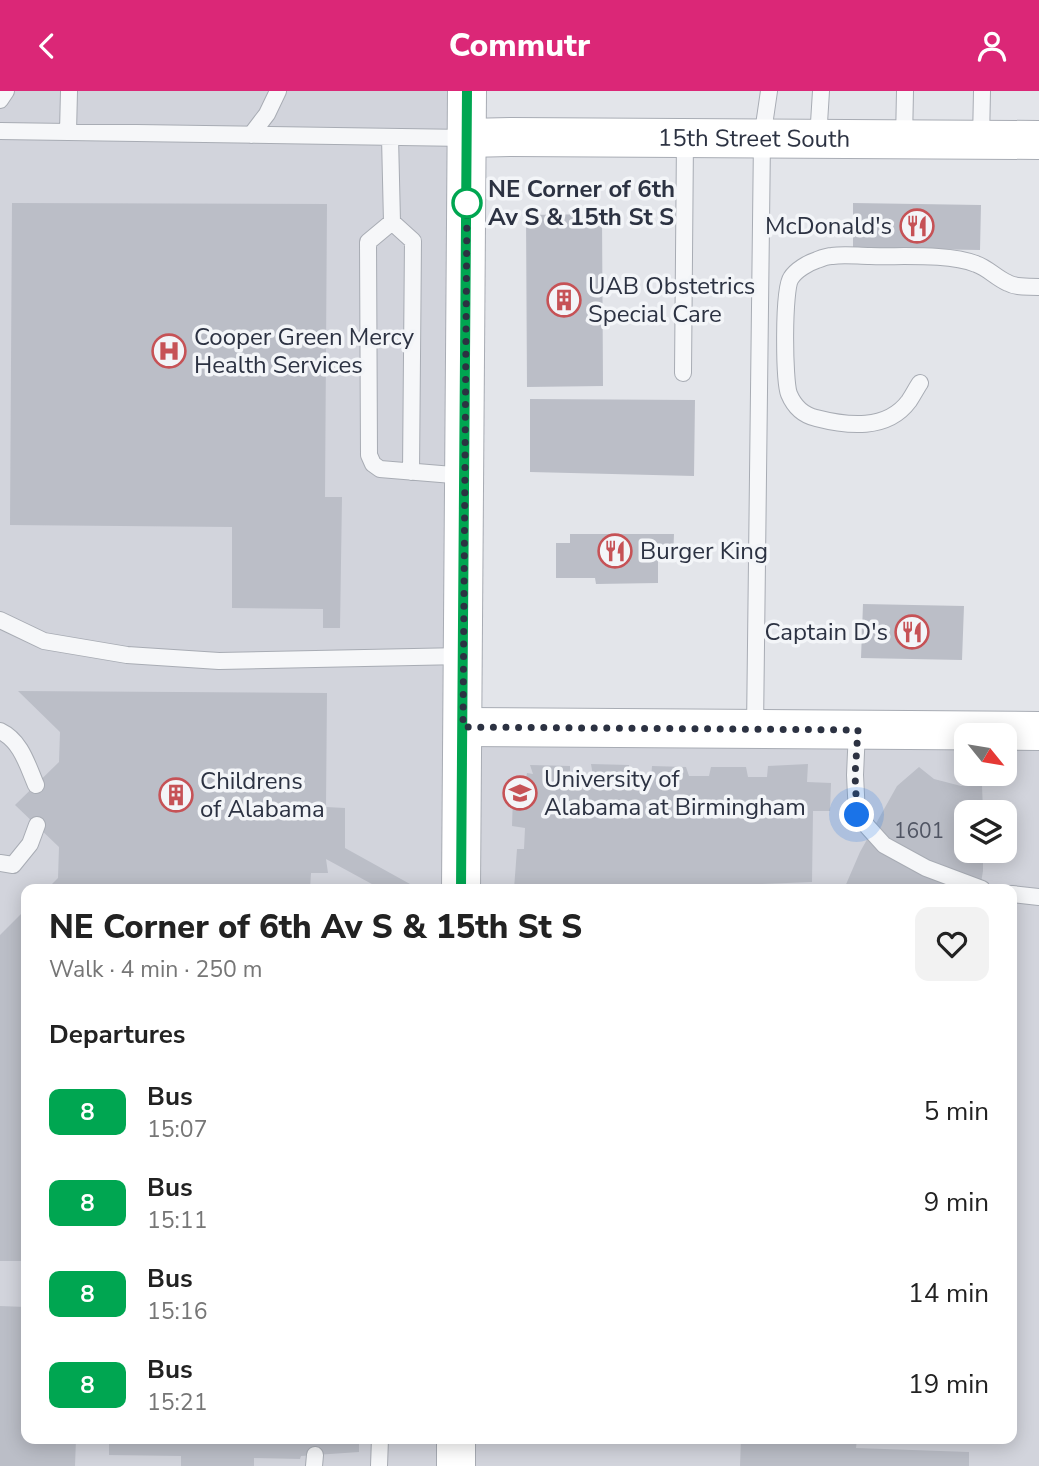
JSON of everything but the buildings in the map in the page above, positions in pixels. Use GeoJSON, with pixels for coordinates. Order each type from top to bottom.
{"type":"FeatureCollection","features":[{"type":"Feature","properties":{"kind":"street"},"geometry":{"type":"LineString","coordinates":[[461,884],[467,91]]}},
{"type":"Feature","properties":{"kind":"street","name":"15th Street South"},"geometry":{"type":"LineString","coordinates":[[467,138],[1039,141]]}},
{"type":"Feature","properties":{"kind":"street"},"geometry":{"type":"LineString","coordinates":[[463,727],[1039,731]]}},
{"type":"Feature","properties":{"kind":"street"},"geometry":{"type":"LineString","coordinates":[[456,1444],[456,1466]]}},
{"type":"Feature","properties":{"kind":"lane"},"geometry":{"type":"LineString","coordinates":[[0,100],[6,91]]}},
{"type":"Feature","properties":{"kind":"lane"},"geometry":{"type":"LineString","coordinates":[[68,132],[69,91]]}},
{"type":"Feature","properties":{"kind":"lane"},"geometry":{"type":"LineString","coordinates":[[251,135],[267,114],[278,91]]}},
{"type":"Feature","properties":{"kind":"lane"},"geometry":{"type":"LineString","coordinates":[[755,729],[762,139],[769,91]]}},
{"type":"Feature","properties":{"kind":"lane"},"geometry":{"type":"LineString","coordinates":[[818,139],[821,91]]}},
{"type":"Feature","properties":{"kind":"lane"},"geometry":{"type":"LineString","coordinates":[[904,140],[905,91]]}},
{"type":"Feature","properties":{"kind":"lane"},"geometry":{"type":"LineString","coordinates":[[981,140],[982,91]]}},
{"type":"Feature","properties":{"kind":"lane"},"geometry":{"type":"LineString","coordinates":[[0,131],[467,138]]}},
{"type":"Feature","properties":{"kind":"lane"},"geometry":{"type":"LineString","coordinates":[[390,137],[392,222],[414,241],[411,472]]}},
{"type":"Feature","properties":{"kind":"lane"},"geometry":{"type":"LineString","coordinates":[[683,373],[685,139]]}},
{"type":"Feature","properties":{"kind":"lane"},"geometry":{"type":"LineString","coordinates":[[392,222],[368,242],[369,456],[373,464],[380,469],[464,477]]}},
{"type":"Feature","properties":{"kind":"lane"},"geometry":{"type":"LineString","coordinates":[[920,383],[908,403],[877,423],[857,425],[832,422],[810,417],[797,408],[788,392],[786,367],[786,296],[790,279],[815,261],[832,256],[927,257],[974,263],[988,269],[1005,282],[1016,286],[1039,287]]}},
{"type":"Feature","properties":{"kind":"lane"},"geometry":{"type":"LineString","coordinates":[[0,620],[44,641],[127,655],[219,661],[463,656]]}},
{"type":"Feature","properties":{"kind":"lane"},"geometry":{"type":"LineString","coordinates":[[858,730],[855,775],[857,815],[884,845],[926,868],[969,884]]}},
{"type":"Feature","properties":{"kind":"lane"},"geometry":{"type":"LineString","coordinates":[[0,731],[20,747],[36,785]]}},
{"type":"Feature","properties":{"kind":"lane"},"geometry":{"type":"LineString","coordinates":[[0,863],[13,865],[30,844],[37,825]]}},
{"type":"Feature","properties":{"kind":"lane"},"geometry":{"type":"LineString","coordinates":[[1017,895],[1039,897]]}},
{"type":"Feature","properties":{"kind":"lane"},"geometry":{"type":"LineString","coordinates":[[379,1466],[380,1444]]}},
{"type":"Feature","properties":{"kind":"shaded area","name":"University of Alabama at Birmingham"},"geometry":{"type":"Polygon","coordinates":[[[0,91],[468,91],[463,727],[954,730],[954,786],[1017,786],[1017,731],[1039,731],[1039,1466],[0,1466],[0,91]]]}},
{"type":"Feature","properties":{"kind":"bus line","name":"8"},"geometry":{"type":"LineString","coordinates":[[461,884],[467,91]]}},
{"type":"Feature","properties":{"kind":"place","name":"NE Corner of 6th Av S & 15th St S"},"geometry":{"type":"Point","coordinates":[467,203]}},
{"type":"Feature","properties":{"kind":"place","name":"McDonald's"},"geometry":{"type":"Point","coordinates":[917,226]}},
{"type":"Feature","properties":{"kind":"place","name":"UAB Obstetrics Special Care"},"geometry":{"type":"Point","coordinates":[564,300]}},
{"type":"Feature","properties":{"kind":"place","name":"Cooper Green Mercy Health Services"},"geometry":{"type":"Point","coordinates":[169,351]}},
{"type":"Feature","properties":{"kind":"place","name":"Burger King"},"geometry":{"type":"Point","coordinates":[615,551]}},
{"type":"Feature","properties":{"kind":"place","name":"Captain D's"},"geometry":{"type":"Point","coordinates":[912,632]}},
{"type":"Feature","properties":{"kind":"place","name":"University of Alabama at Birmingham"},"geometry":{"type":"Point","coordinates":[520,793]}},
{"type":"Feature","properties":{"kind":"place","name":"Childrens of Alabama"},"geometry":{"type":"Point","coordinates":[176,795]}},
{"type":"Feature","properties":{"kind":"route"},"geometry":{"type":"LineString","coordinates":[[467,203],[463,727],[858,730],[855,775],[857,815]]}}]}
